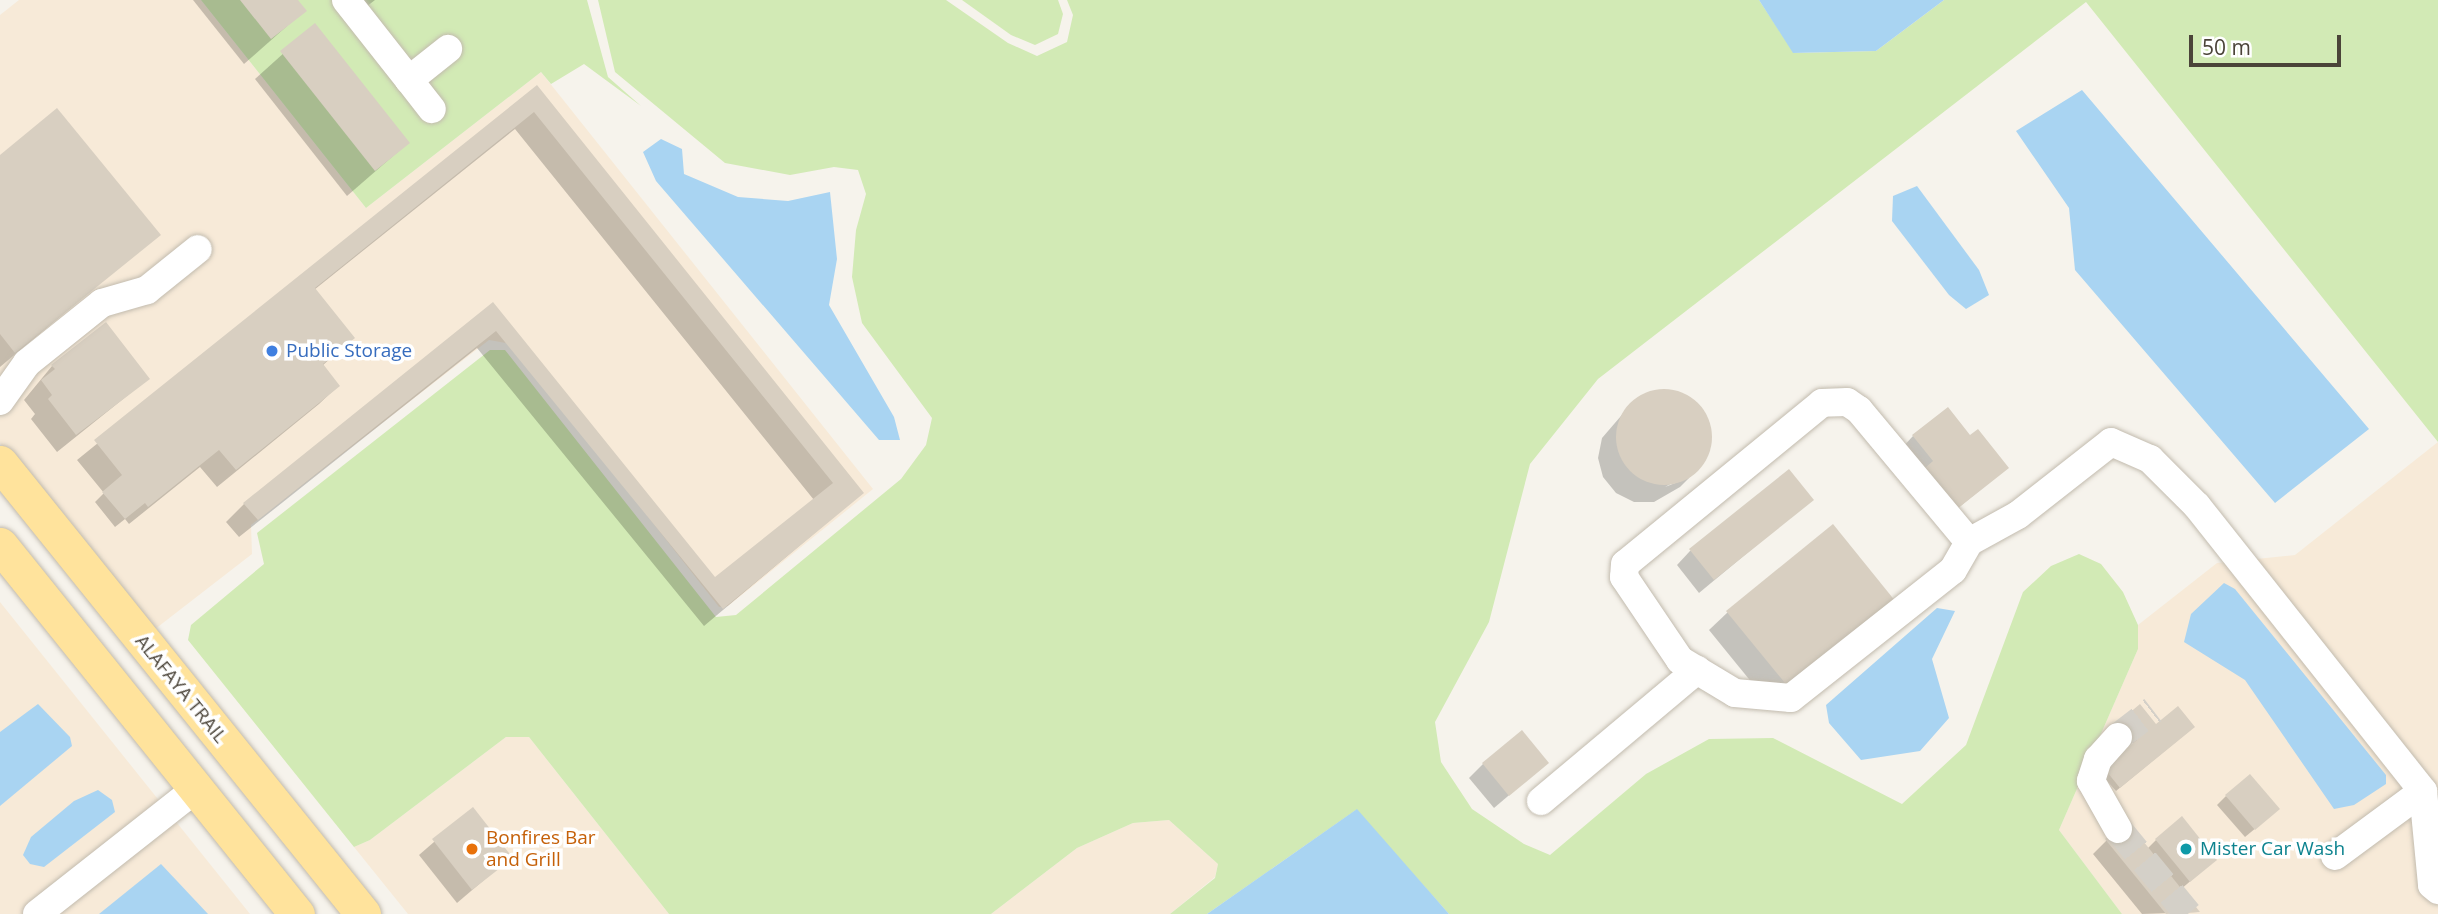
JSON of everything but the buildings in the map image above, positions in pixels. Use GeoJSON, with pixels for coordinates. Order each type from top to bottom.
{"type":"FeatureCollection","features":[{"type":"Feature","properties":{"kind":"main road","name":"ALAFAYA TRAIL"},"geometry":{"type":"LineString","coordinates":[[0,463],[363,914]]}},
{"type":"Feature","properties":{"kind":"main road"},"geometry":{"type":"LineString","coordinates":[[0,545],[297,914]]}},
{"type":"Feature","properties":{"kind":"street"},"geometry":{"type":"LineString","coordinates":[[346,0],[432,109]]}},
{"type":"Feature","properties":{"kind":"street"},"geometry":{"type":"LineString","coordinates":[[409,80],[448,49]]}},
{"type":"Feature","properties":{"kind":"street"},"geometry":{"type":"LineString","coordinates":[[0,401],[27,363],[102,303],[147,290],[198,249]]}},
{"type":"Feature","properties":{"kind":"street"},"geometry":{"type":"LineString","coordinates":[[1969,542],[1859,410],[1847,402],[1822,403],[1625,564],[1626,586],[1680,660],[1735,693],[1791,698],[1953,570],[1969,542],[2018,515],[2111,442],[2150,458],[2197,506],[2423,791],[2432,885],[2438,890]]}},
{"type":"Feature","properties":{"kind":"street"},"geometry":{"type":"LineString","coordinates":[[1541,801],[1697,670]]}},
{"type":"Feature","properties":{"kind":"street"},"geometry":{"type":"LineString","coordinates":[[2118,737],[2098,759],[2091,781],[2118,828]]}},
{"type":"Feature","properties":{"kind":"street"},"geometry":{"type":"LineString","coordinates":[[37,914],[196,789]]}},
{"type":"Feature","properties":{"kind":"street"},"geometry":{"type":"LineString","coordinates":[[2335,856],[2423,791]]}},
{"type":"Feature","properties":{"kind":"shaded area"},"geometry":{"type":"Polygon","coordinates":[[[19,0],[201,0],[366,208],[541,72],[873,489],[728,606],[719,607],[512,344],[489,340],[251,525],[252,554],[150,633],[0,443],[0,15],[19,0]]]}},
{"type":"Feature","properties":{"kind":"shaded area"},"geometry":{"type":"Polygon","coordinates":[[[2438,442],[2438,914],[2122,914],[2059,830],[2138,649],[2138,625],[2217,563],[2295,555],[2438,442]]]}},
{"type":"Feature","properties":{"kind":"shaded area"},"geometry":{"type":"Polygon","coordinates":[[[0,602],[250,914],[0,914],[0,602]]]}},
{"type":"Feature","properties":{"kind":"shaded area"},"geometry":{"type":"Polygon","coordinates":[[[506,737],[529,737],[669,914],[408,914],[354,847],[370,840],[506,737]]]}},
{"type":"Feature","properties":{"kind":"shaded area"},"geometry":{"type":"Polygon","coordinates":[[[1169,820],[1218,864],[1215,877],[1170,914],[991,914],[1077,848],[1133,823],[1169,820]]]}},
{"type":"Feature","properties":{"kind":"green space"},"geometry":{"type":"Polygon","coordinates":[[[201,0],[587,0],[608,77],[641,106],[584,64],[551,84],[541,72],[366,208],[201,0]]]}},
{"type":"Feature","properties":{"kind":"green space"},"geometry":{"type":"Polygon","coordinates":[[[598,0],[946,0],[1008,43],[1037,56],[1067,42],[1073,15],[1067,0],[1759,0],[1794,53],[1876,51],[1944,0],[2438,0],[2438,442],[2086,2],[1598,379],[1530,464],[1489,622],[1435,722],[1441,762],[1472,809],[1524,844],[1550,855],[1646,774],[1709,739],[1773,738],[1902,804],[1966,745],[2023,592],[2051,566],[2079,554],[2101,564],[2123,592],[2138,625],[2138,649],[2059,830],[2122,914],[1449,914],[1356,810],[1207,914],[1170,914],[1215,878],[1218,864],[1169,820],[1133,823],[1077,848],[991,914],[669,914],[529,737],[506,737],[370,840],[354,847],[188,640],[191,625],[264,564],[257,533],[490,350],[505,350],[716,617],[736,615],[901,479],[926,445],[932,418],[862,323],[852,277],[856,230],[866,194],[858,170],[834,167],[790,175],[725,163],[615,72],[598,0]]]}},
{"type":"Feature","properties":{"kind":"green space"},"geometry":{"type":"Polygon","coordinates":[[[962,0],[1058,0],[1063,14],[1058,34],[1035,45],[1011,35],[962,0]]]}},
{"type":"Feature","properties":{"kind":"water"},"geometry":{"type":"Polygon","coordinates":[[[1759,0],[1944,0],[1876,51],[1793,53],[1759,0]]]}},
{"type":"Feature","properties":{"kind":"water"},"geometry":{"type":"Polygon","coordinates":[[[2082,90],[2369,429],[2275,503],[2075,270],[2069,208],[2016,131],[2082,90]]]}},
{"type":"Feature","properties":{"kind":"water"},"geometry":{"type":"Polygon","coordinates":[[[661,139],[682,149],[684,174],[738,197],[788,201],[830,192],[837,259],[829,305],[894,417],[900,440],[879,440],[656,181],[643,152],[661,139]]]}},
{"type":"Feature","properties":{"kind":"water"},"geometry":{"type":"Polygon","coordinates":[[[1917,186],[1979,270],[1989,295],[1966,309],[1949,295],[1892,221],[1893,196],[1917,186]]]}},
{"type":"Feature","properties":{"kind":"water"},"geometry":{"type":"Polygon","coordinates":[[[2224,583],[2235,589],[2386,775],[2386,784],[2354,805],[2334,809],[2245,680],[2184,642],[2191,614],[2224,583]]]}},
{"type":"Feature","properties":{"kind":"water"},"geometry":{"type":"Polygon","coordinates":[[[1937,608],[1955,611],[1932,659],[1949,718],[1920,751],[1861,760],[1829,723],[1826,705],[1937,608]]]}},
{"type":"Feature","properties":{"kind":"water"},"geometry":{"type":"Polygon","coordinates":[[[38,704],[70,737],[72,746],[0,806],[0,732],[38,704]]]}},
{"type":"Feature","properties":{"kind":"water"},"geometry":{"type":"Polygon","coordinates":[[[98,790],[112,800],[115,812],[44,867],[30,864],[23,855],[31,837],[74,801],[98,790]]]}},
{"type":"Feature","properties":{"kind":"water"},"geometry":{"type":"Polygon","coordinates":[[[1357,809],[1449,914],[1207,914],[1357,809]]]}},
{"type":"Feature","properties":{"kind":"water"},"geometry":{"type":"Polygon","coordinates":[[[161,864],[208,914],[99,914],[161,864]]]}},
{"type":"Feature","properties":{"kind":"tunnel"},"geometry":{"type":"LineString","coordinates":[[2118,737],[2153,710]]}},
{"type":"Feature","properties":{"kind":"tunnel"},"geometry":{"type":"LineString","coordinates":[[2118,829],[2188,914]]}},
{"type":"Feature","properties":{"kind":"place","name":"Public Storage"},"geometry":{"type":"Point","coordinates":[272,351]}},
{"type":"Feature","properties":{"kind":"place","name":"Bonfires Bar and Grill"},"geometry":{"type":"Point","coordinates":[472,849]}},
{"type":"Feature","properties":{"kind":"place","name":"Mister Car Wash"},"geometry":{"type":"Point","coordinates":[2186,849]}}]}
